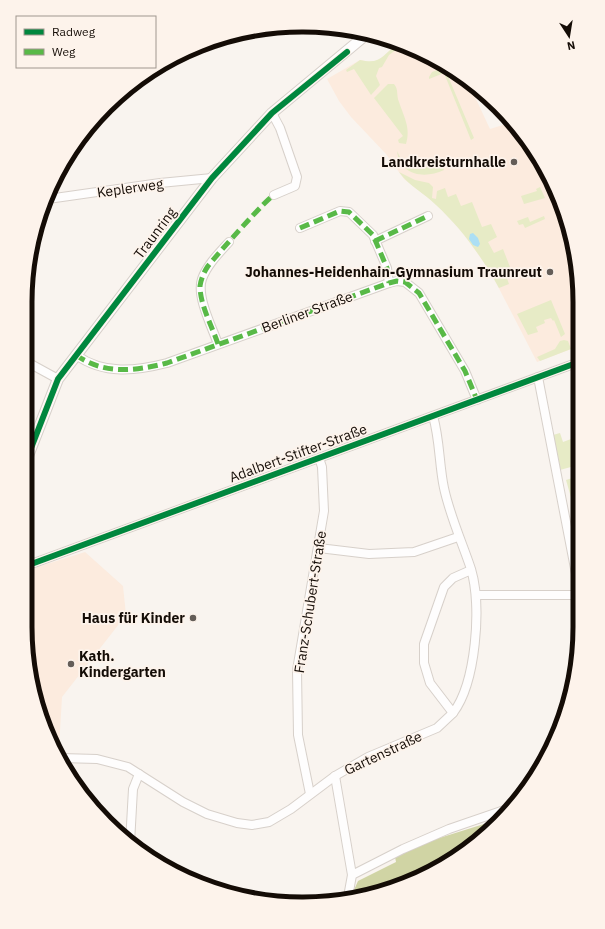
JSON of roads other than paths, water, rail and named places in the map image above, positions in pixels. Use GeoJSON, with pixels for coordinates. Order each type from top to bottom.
{"type":"FeatureCollection","features":[{"type":"Feature","properties":{"kind":"street","name":"Traunring"},"geometry":{"type":"LineString","coordinates":[[32,446],[58,379],[212,178],[272,113],[362,38]]}},
{"type":"Feature","properties":{"kind":"street"},"geometry":{"type":"LineString","coordinates":[[272,113],[280,128],[297,177],[294,186],[274,195]]}},
{"type":"Feature","properties":{"kind":"street","name":"Keplerweg"},"geometry":{"type":"LineString","coordinates":[[53,198],[160,183],[212,178]]}},
{"type":"Feature","properties":{"kind":"street"},"geometry":{"type":"LineString","coordinates":[[300,228],[340,211],[350,212],[362,223],[376,241],[387,268],[389,283]]}},
{"type":"Feature","properties":{"kind":"street"},"geometry":{"type":"LineString","coordinates":[[376,241],[428,216]]}},
{"type":"Feature","properties":{"kind":"street"},"geometry":{"type":"LineString","coordinates":[[218,344],[202,298],[200,283],[208,266],[229,242]]}},
{"type":"Feature","properties":{"kind":"street","name":"Berliner Straße"},"geometry":{"type":"LineString","coordinates":[[76,355],[96,366],[116,370],[133,370],[167,363],[397,281],[405,282],[419,293],[465,371],[477,400]]}},
{"type":"Feature","properties":{"kind":"street","name":"Adalbert-Stifter-Straße"},"geometry":{"type":"LineString","coordinates":[[32,563],[573,364]]}},
{"type":"Feature","properties":{"kind":"street"},"geometry":{"type":"LineString","coordinates":[[32,365],[58,379]]}},
{"type":"Feature","properties":{"kind":"street"},"geometry":{"type":"LineString","coordinates":[[538,377],[573,559]]}},
{"type":"Feature","properties":{"kind":"street","name":"Gartenstraße"},"geometry":{"type":"LineString","coordinates":[[352,875],[335,776],[368,757],[437,728],[453,713],[465,694],[469,678],[475,642],[476,595],[471,570],[458,537],[444,489],[436,428],[432,416]]}},
{"type":"Feature","properties":{"kind":"street","name":"Franz-Schubert-Straße"},"geometry":{"type":"LineString","coordinates":[[310,794],[298,735],[297,670],[319,548],[324,511],[322,467],[319,458]]}},
{"type":"Feature","properties":{"kind":"street"},"geometry":{"type":"LineString","coordinates":[[319,548],[369,554],[414,552],[458,537]]}},
{"type":"Feature","properties":{"kind":"street"},"geometry":{"type":"LineString","coordinates":[[453,713],[430,683],[424,663],[424,644],[444,587],[453,578],[471,570]]}},
{"type":"Feature","properties":{"kind":"street"},"geometry":{"type":"LineString","coordinates":[[476,595],[573,595]]}},
{"type":"Feature","properties":{"kind":"street"},"geometry":{"type":"LineString","coordinates":[[66,758],[97,759],[128,767],[189,805],[207,814],[237,823],[252,825],[269,822],[291,809],[335,776]]}},
{"type":"Feature","properties":{"kind":"street"},"geometry":{"type":"LineString","coordinates":[[130,835],[133,789],[139,774]]}},
{"type":"Feature","properties":{"kind":"street"},"geometry":{"type":"LineString","coordinates":[[349,893],[352,875],[403,849],[449,829],[500,811]]}},
{"type":"Feature","properties":{"kind":"water"},"geometry":{"type":"Polygon","coordinates":[[[473,233],[478,238],[480,244],[478,247],[473,245],[469,239],[470,234],[473,233]]]}},
{"type":"Feature","properties":{"kind":"place","name":"Landkreisturnhalle"},"geometry":{"type":"Point","coordinates":[514,162]}},
{"type":"Feature","properties":{"kind":"place","name":"Johannes-Heidenhain-Gymnasium Traunreut"},"geometry":{"type":"Point","coordinates":[550,272]}},
{"type":"Feature","properties":{"kind":"place","name":"Haus für Kinder"},"geometry":{"type":"Point","coordinates":[193,618]}},
{"type":"Feature","properties":{"kind":"place","name":"Kath. Kindergarten"},"geometry":{"type":"Point","coordinates":[71,664]}}]}
